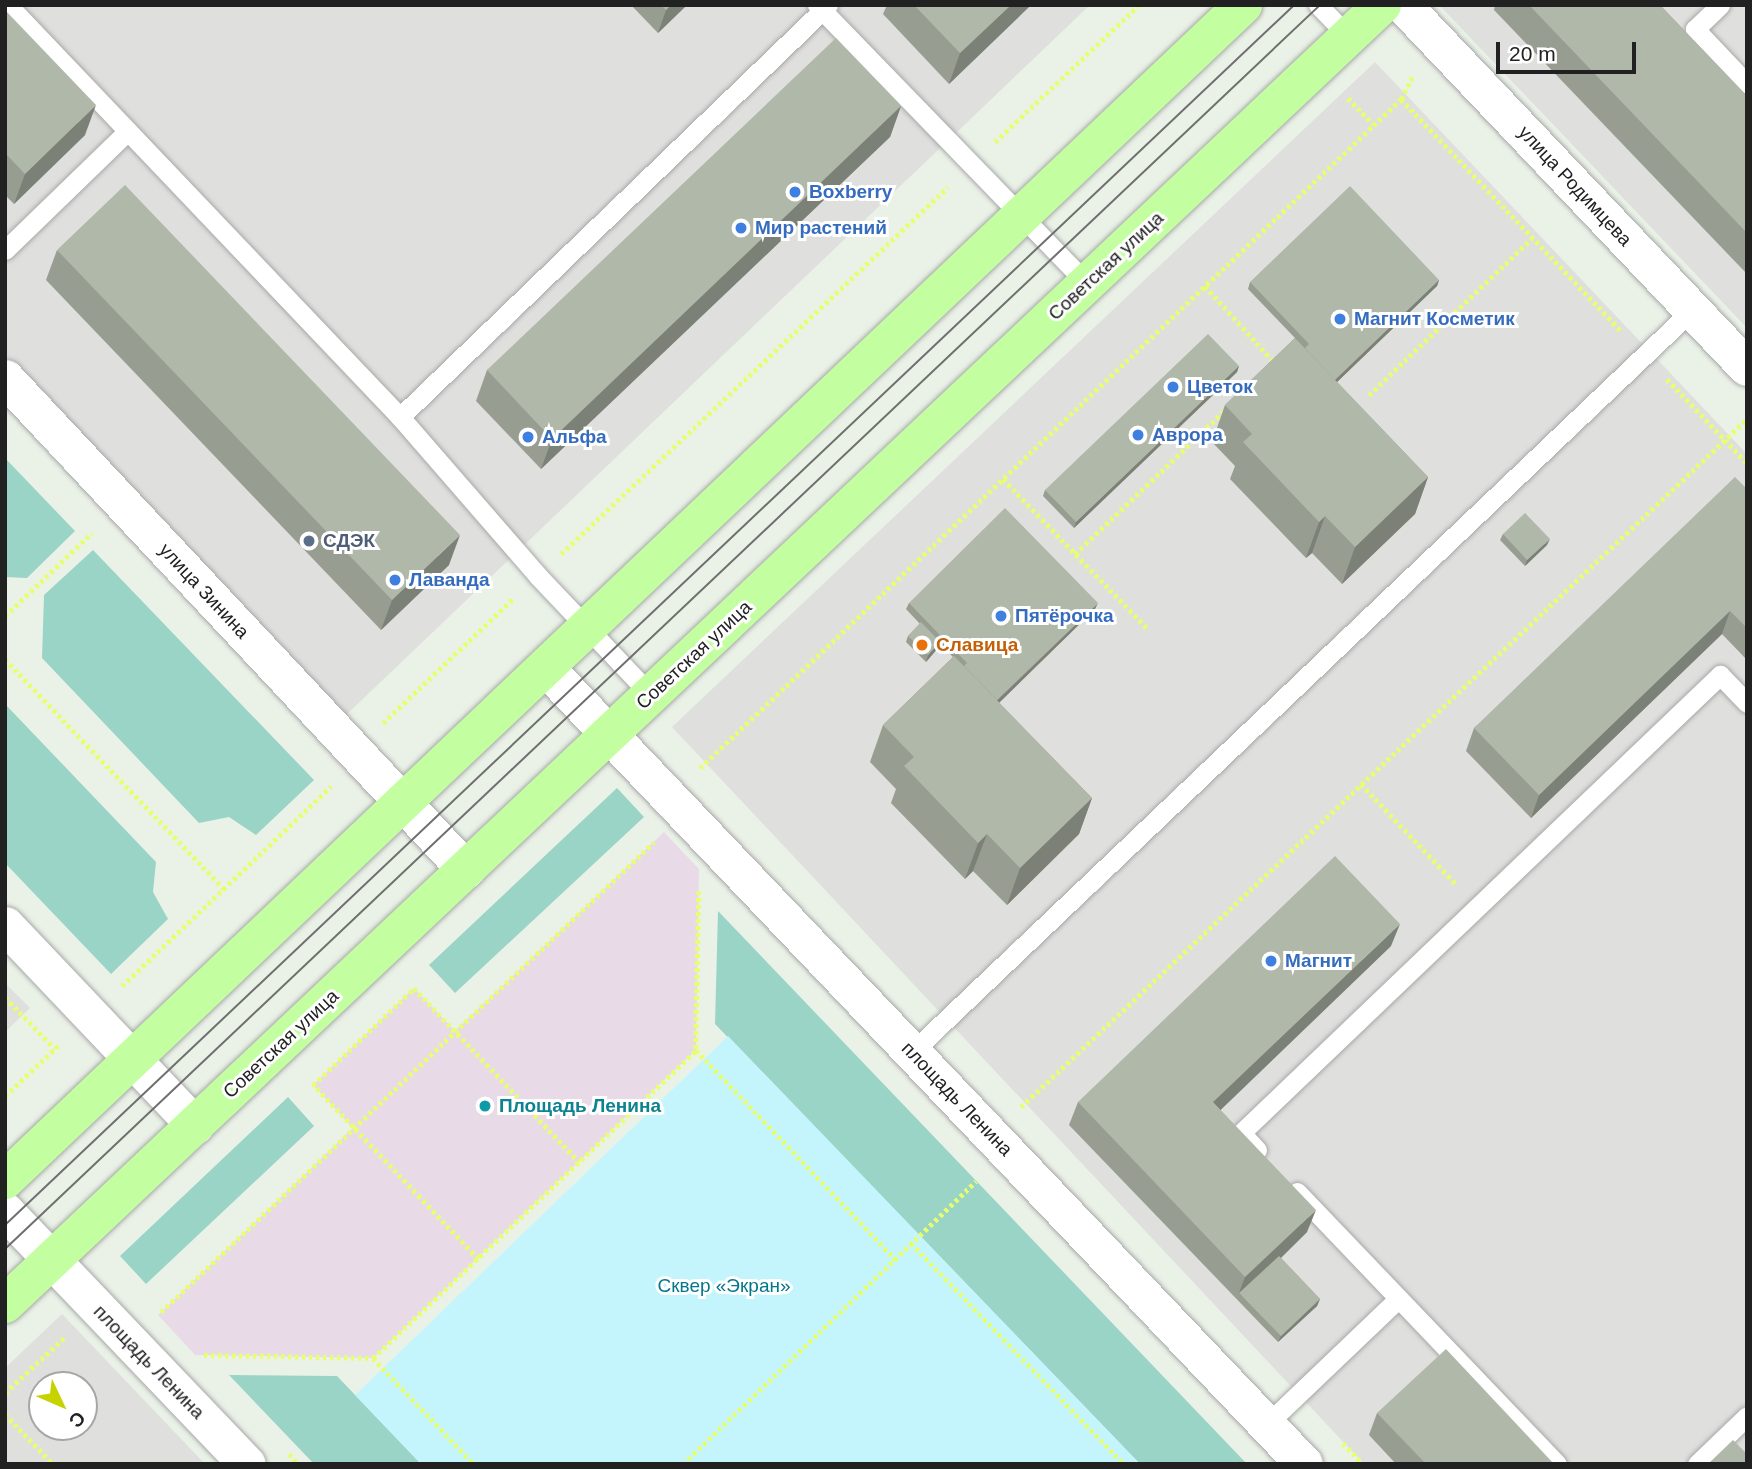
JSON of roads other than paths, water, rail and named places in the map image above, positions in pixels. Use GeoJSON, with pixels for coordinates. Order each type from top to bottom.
{"type":"FeatureCollection","features":[{"type":"Feature","properties":{"kind":"main road"},"geometry":{"type":"LineString","coordinates":[[5,1180],[1244,5]]}},
{"type":"Feature","properties":{"kind":"main road","name":"Советская улица"},"geometry":{"type":"LineString","coordinates":[[5,1304],[1382,5]]}},
{"type":"Feature","properties":{"kind":"street","name":"улица Родимцева"},"geometry":{"type":"LineString","coordinates":[[1403,5],[1747,367]]}},
{"type":"Feature","properties":{"kind":"street","name":"улица Зинина"},"geometry":{"type":"LineString","coordinates":[[5,378],[466,870]]}},
{"type":"Feature","properties":{"kind":"street","name":"площадь Ленина"},"geometry":{"type":"LineString","coordinates":[[546,668],[1304,1464]]}},
{"type":"Feature","properties":{"kind":"street"},"geometry":{"type":"LineString","coordinates":[[5,925],[195,1125]]}},
{"type":"Feature","properties":{"kind":"street","name":"площадь Ленина"},"geometry":{"type":"LineString","coordinates":[[5,1211],[247,1464]]}},
{"type":"Feature","properties":{"kind":"lane"},"geometry":{"type":"LineString","coordinates":[[8,5],[400,417],[538,576],[651,695]]}},
{"type":"Feature","properties":{"kind":"lane"},"geometry":{"type":"LineString","coordinates":[[1318,5],[1349,37]]}},
{"type":"Feature","properties":{"kind":"lane"},"geometry":{"type":"LineString","coordinates":[[1720,5],[1695,29],[1747,84]]}},
{"type":"Feature","properties":{"kind":"lane"},"geometry":{"type":"LineString","coordinates":[[400,417],[823,7],[1087,284]]}},
{"type":"Feature","properties":{"kind":"lane"},"geometry":{"type":"LineString","coordinates":[[5,250],[128,131]]}},
{"type":"Feature","properties":{"kind":"lane"},"geometry":{"type":"LineString","coordinates":[[912,1052],[1692,310]]}},
{"type":"Feature","properties":{"kind":"lane"},"geometry":{"type":"LineString","coordinates":[[1557,1464],[1241,1133],[1720,676],[1747,703]]}},
{"type":"Feature","properties":{"kind":"lane"},"geometry":{"type":"LineString","coordinates":[[1267,1424],[1399,1298]]}},
{"type":"Feature","properties":{"kind":"lane"},"geometry":{"type":"LineString","coordinates":[[1697,1464],[1745,1422]]}},
{"type":"Feature","properties":{"kind":"tram line"},"geometry":{"type":"LineString","coordinates":[[5,1225],[1294,5]]}},
{"type":"Feature","properties":{"kind":"tram line"},"geometry":{"type":"LineString","coordinates":[[5,1249],[1320,5]]}},
{"type":"Feature","properties":{"kind":"place","name":"Boxberry"},"geometry":{"type":"Point","coordinates":[795,192]}},
{"type":"Feature","properties":{"kind":"place","name":"Мир растений"},"geometry":{"type":"Point","coordinates":[741,228]}},
{"type":"Feature","properties":{"kind":"place","name":"Магнит Косметик"},"geometry":{"type":"Point","coordinates":[1340,319]}},
{"type":"Feature","properties":{"kind":"place","name":"Цветок"},"geometry":{"type":"Point","coordinates":[1173,387]}},
{"type":"Feature","properties":{"kind":"place","name":"Аврора"},"geometry":{"type":"Point","coordinates":[1138,435]}},
{"type":"Feature","properties":{"kind":"place","name":"Альфа"},"geometry":{"type":"Point","coordinates":[528,437]}},
{"type":"Feature","properties":{"kind":"place","name":"СДЭК"},"geometry":{"type":"Point","coordinates":[309,541]}},
{"type":"Feature","properties":{"kind":"place","name":"Лаванда"},"geometry":{"type":"Point","coordinates":[395,580]}},
{"type":"Feature","properties":{"kind":"place","name":"Пятёрочка"},"geometry":{"type":"Point","coordinates":[1001,616]}},
{"type":"Feature","properties":{"kind":"place","name":"Славица"},"geometry":{"type":"Point","coordinates":[922,645]}},
{"type":"Feature","properties":{"kind":"place","name":"Магнит"},"geometry":{"type":"Point","coordinates":[1271,961]}},
{"type":"Feature","properties":{"kind":"place","name":"Площадь Ленина"},"geometry":{"type":"Point","coordinates":[485,1106]}},
{"type":"Feature","properties":{"kind":"park label","name":"Сквер «Экран»"},"geometry":{"type":"Point","coordinates":[724,1286]}}]}
